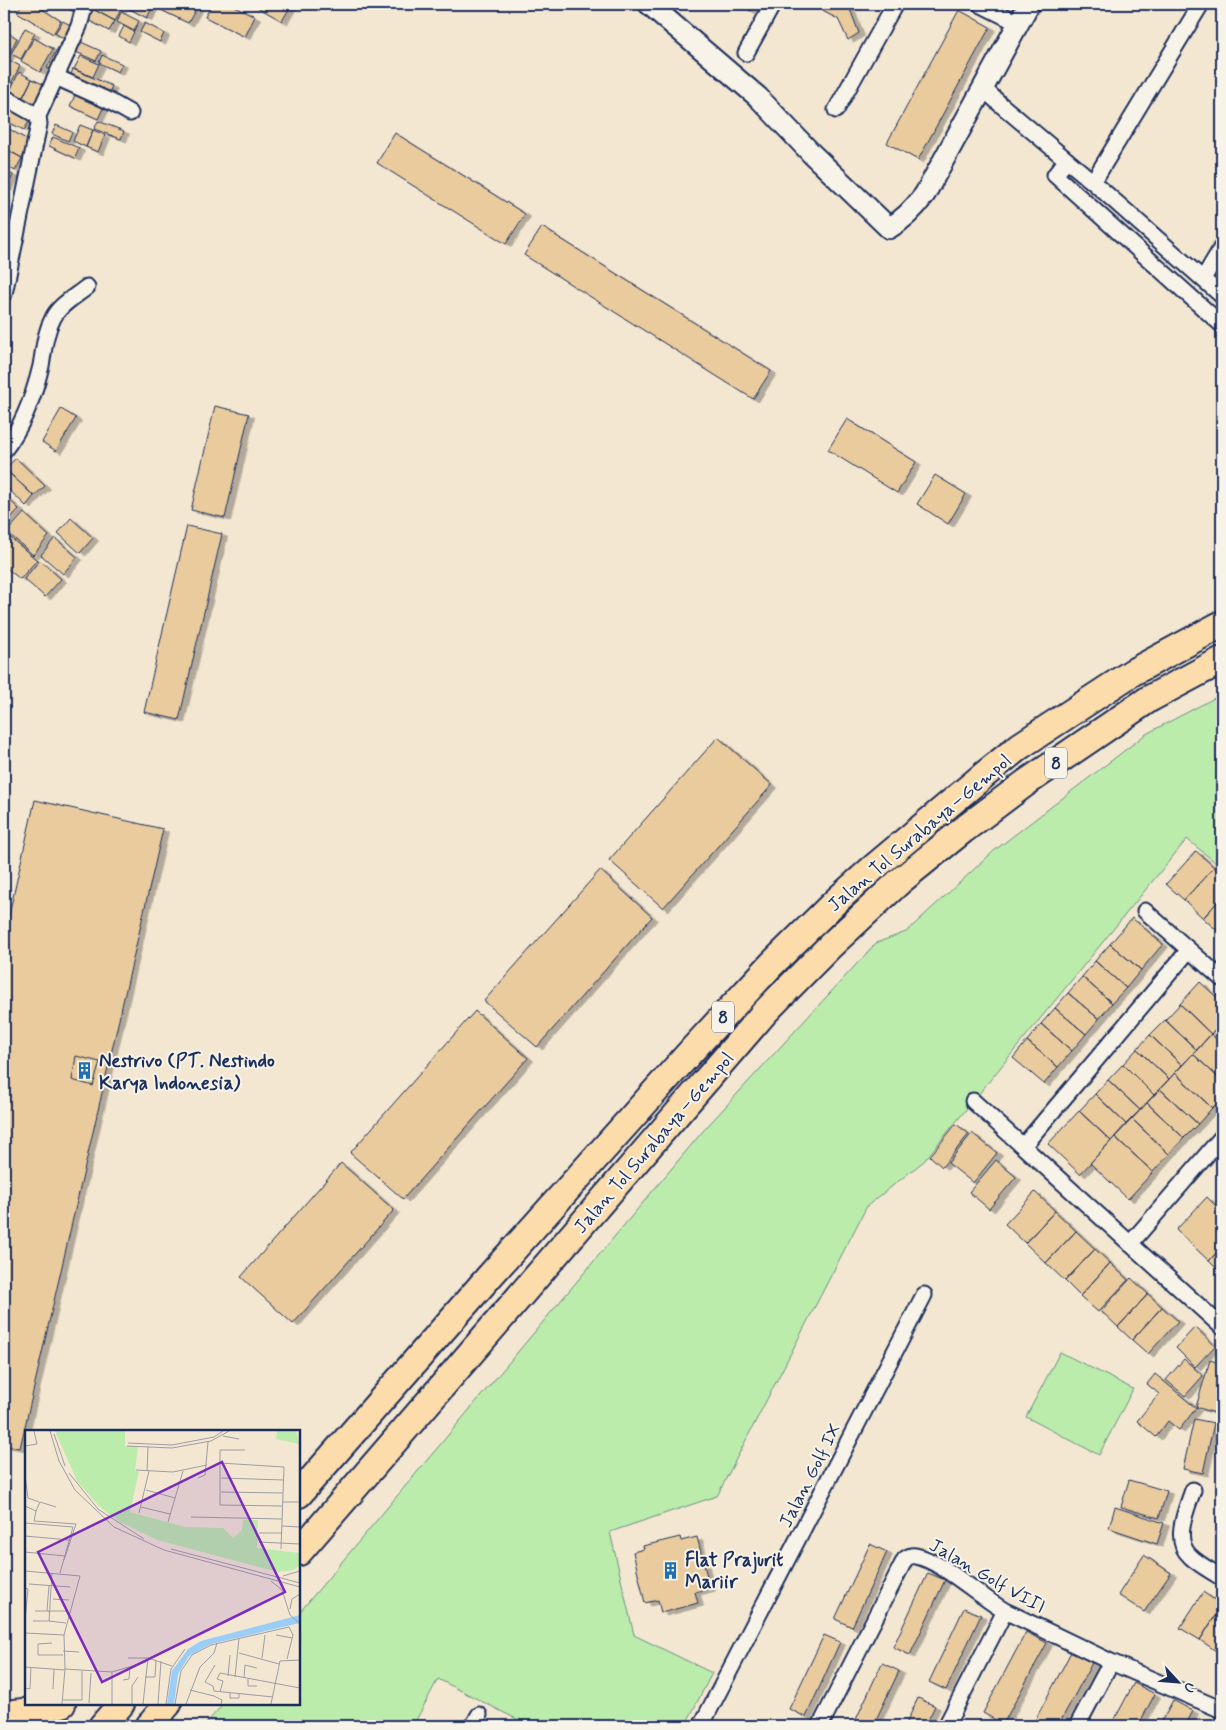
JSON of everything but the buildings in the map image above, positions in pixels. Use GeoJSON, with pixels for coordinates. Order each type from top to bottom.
{"type":"FeatureCollection","features":[{"type":"Feature","properties":{"kind":"highway","name":"Jalan Tol Surabaya–Gempol"},"geometry":{"type":"LineString","coordinates":[[300,1493],[488,1278],[694,1048],[772,964],[836,901],[1020,746],[1133,672],[1222,624]]}},
{"type":"Feature","properties":{"kind":"highway","name":"Jalan Tol Surabaya–Gempol"},"geometry":{"type":"LineString","coordinates":[[300,1551],[765,1012],[830,946],[900,881],[1027,782],[1149,699],[1222,660]]}},
{"type":"Feature","properties":{"kind":"highway"},"geometry":{"type":"LineString","coordinates":[[4,1714],[34,1712],[58,1705]]}},
{"type":"Feature","properties":{"kind":"highway"},"geometry":{"type":"LineString","coordinates":[[102,1726],[120,1705]]}},
{"type":"Feature","properties":{"kind":"highway"},"geometry":{"type":"LineString","coordinates":[[149,1726],[167,1705]]}},
{"type":"Feature","properties":{"kind":"highway"},"geometry":{"type":"LineString","coordinates":[[157,1726],[173,1705]]}},
{"type":"Feature","properties":{"kind":"street"},"geometry":{"type":"LineString","coordinates":[[4,294],[6,269],[39,124],[38,116],[79,26],[85,4]]}},
{"type":"Feature","properties":{"kind":"street"},"geometry":{"type":"LineString","coordinates":[[649,4],[758,97],[812,154],[889,228],[912,212],[926,194],[1029,4]]}},
{"type":"Feature","properties":{"kind":"street"},"geometry":{"type":"LineString","coordinates":[[746,53],[773,4]]}},
{"type":"Feature","properties":{"kind":"street"},"geometry":{"type":"LineString","coordinates":[[836,110],[895,4]]}},
{"type":"Feature","properties":{"kind":"street"},"geometry":{"type":"LineString","coordinates":[[980,4],[1018,23]]}},
{"type":"Feature","properties":{"kind":"street"},"geometry":{"type":"LineString","coordinates":[[1093,182],[1201,4]]}},
{"type":"Feature","properties":{"kind":"street"},"geometry":{"type":"LineString","coordinates":[[56,77],[109,101],[130,113]]}},
{"type":"Feature","properties":{"kind":"street"},"geometry":{"type":"LineString","coordinates":[[983,88],[1222,296]]}},
{"type":"Feature","properties":{"kind":"street"},"geometry":{"type":"LineString","coordinates":[[4,98],[38,116]]}},
{"type":"Feature","properties":{"kind":"street"},"geometry":{"type":"LineString","coordinates":[[1067,160],[1055,175],[1222,325]]}},
{"type":"Feature","properties":{"kind":"street"},"geometry":{"type":"LineString","coordinates":[[1203,279],[1222,247]]}},
{"type":"Feature","properties":{"kind":"street"},"geometry":{"type":"LineString","coordinates":[[7,439],[30,404],[41,366],[45,337],[53,316],[60,308],[87,287]]}},
{"type":"Feature","properties":{"kind":"street"},"geometry":{"type":"LineString","coordinates":[[1145,911],[1222,979]]}},
{"type":"Feature","properties":{"kind":"street"},"geometry":{"type":"LineString","coordinates":[[1024,1145],[1189,950]]}},
{"type":"Feature","properties":{"kind":"street"},"geometry":{"type":"LineString","coordinates":[[973,1100],[1222,1327]]}},
{"type":"Feature","properties":{"kind":"street"},"geometry":{"type":"LineString","coordinates":[[1130,1244],[1222,1137]]}},
{"type":"Feature","properties":{"kind":"street","name":"Jalan Golf IX"},"geometry":{"type":"LineString","coordinates":[[701,1726],[924,1295]]}},
{"type":"Feature","properties":{"kind":"street"},"geometry":{"type":"LineString","coordinates":[[1192,1490],[1182,1527],[1184,1548],[1188,1555],[1222,1578]]}},
{"type":"Feature","properties":{"kind":"street","name":"Jalan Golf VIII"},"geometry":{"type":"LineString","coordinates":[[820,1726],[906,1559],[915,1555],[929,1560],[1005,1611],[1111,1662],[1222,1710]]}},
{"type":"Feature","properties":{"kind":"street"},"geometry":{"type":"LineString","coordinates":[[946,1726],[1005,1611]]}},
{"type":"Feature","properties":{"kind":"street"},"geometry":{"type":"LineString","coordinates":[[1077,1726],[1111,1662]]}},
{"type":"Feature","properties":{"kind":"green space"},"geometry":{"type":"Polygon","coordinates":[[[1222,694],[1222,868],[1187,839],[924,1161],[867,1206],[717,1496],[610,1532],[634,1635],[712,1673],[685,1726],[530,1726],[438,1679],[413,1726],[204,1726],[222,1705],[300,1705],[300,1612],[703,1131],[876,943],[906,932],[995,850],[1146,734],[1222,694]]]}},
{"type":"Feature","properties":{"kind":"green space"},"geometry":{"type":"Polygon","coordinates":[[[1060,1352],[1133,1389],[1099,1455],[1026,1417],[1060,1352]]]}},
{"type":"Feature","properties":{"kind":"place","name":"Nestrivo (PT. Nestindo Karya Indonesia)"},"geometry":{"type":"Point","coordinates":[85,1071]}},
{"type":"Feature","properties":{"kind":"place","name":"Flat Prajurit Mariir"},"geometry":{"type":"Point","coordinates":[671,1570]}}]}
